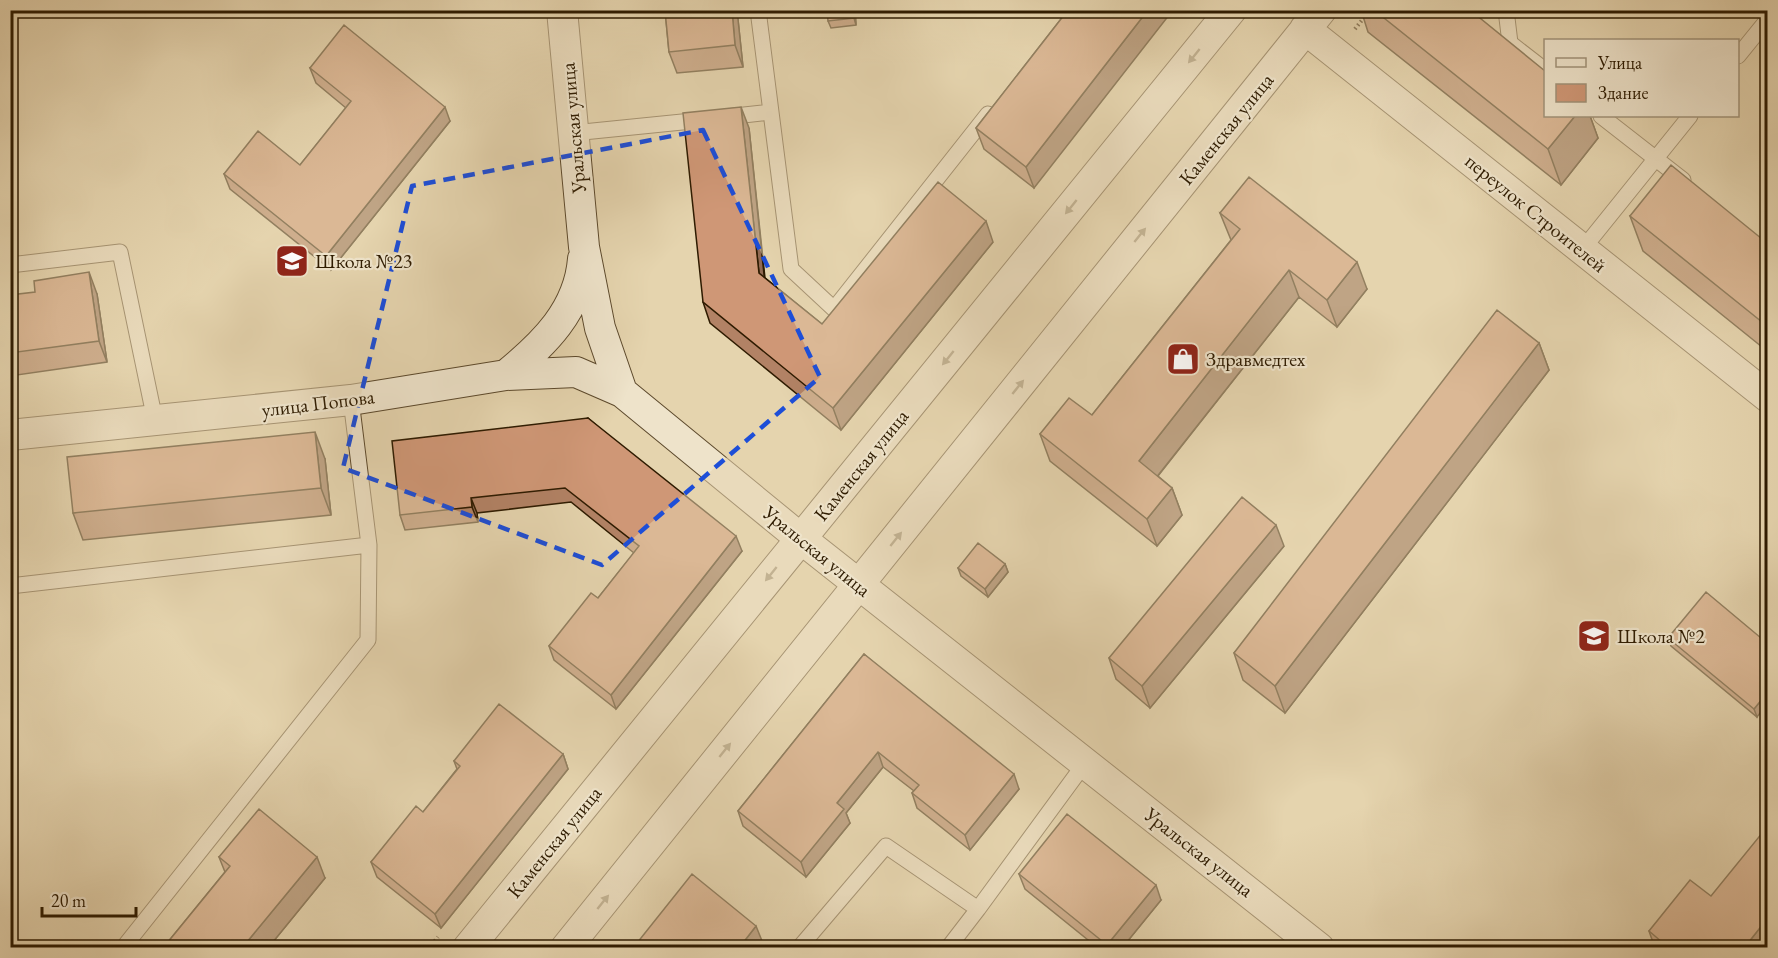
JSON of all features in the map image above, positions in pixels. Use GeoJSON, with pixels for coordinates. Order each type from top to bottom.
{"type":"FeatureCollection","features":[{"type":"Feature","properties":{"kind":"street","name":"Уральская улица"},"geometry":{"type":"LineString","coordinates":[[562,10],[584,247],[600,328],[622,392],[859,585],[1320,948]]}},
{"type":"Feature","properties":{"kind":"street","name":"Каменская улица"},"geometry":{"type":"LineString","coordinates":[[468,948],[1231,10]]}},
{"type":"Feature","properties":{"kind":"street","name":"Каменская улица"},"geometry":{"type":"LineString","coordinates":[[566,948],[1313,20]]}},
{"type":"Feature","properties":{"kind":"street","name":"переулок Строителей"},"geometry":{"type":"LineString","coordinates":[[1313,20],[1582,250],[1767,398]]}},
{"type":"Feature","properties":{"kind":"street"},"geometry":{"type":"LineString","coordinates":[[506,375],[534,352],[561,319],[582,273],[584,247]]}},
{"type":"Feature","properties":{"kind":"street","name":"улица Попова"},"geometry":{"type":"LineString","coordinates":[[10,435],[351,400],[506,375],[576,372],[622,392]]}},
{"type":"Feature","properties":{"kind":"lane"},"geometry":{"type":"LineString","coordinates":[[758,10],[791,269],[834,309],[996,104]]}},
{"type":"Feature","properties":{"kind":"lane"},"geometry":{"type":"LineString","coordinates":[[1506,10],[1510,43],[1544,70]]}},
{"type":"Feature","properties":{"kind":"lane"},"geometry":{"type":"LineString","coordinates":[[1739,54],[1767,19]]}},
{"type":"Feature","properties":{"kind":"lane"},"geometry":{"type":"LineString","coordinates":[[573,133],[771,112]]}},
{"type":"Feature","properties":{"kind":"lane"},"geometry":{"type":"LineString","coordinates":[[1602,117],[1693,188]]}},
{"type":"Feature","properties":{"kind":"lane"},"geometry":{"type":"LineString","coordinates":[[1582,250],[1689,117]]}},
{"type":"Feature","properties":{"kind":"lane"},"geometry":{"type":"LineString","coordinates":[[10,265],[120,252],[155,420]]}},
{"type":"Feature","properties":{"kind":"lane"},"geometry":{"type":"LineString","coordinates":[[123,948],[368,640],[369,544],[351,400]]}},
{"type":"Feature","properties":{"kind":"lane"},"geometry":{"type":"LineString","coordinates":[[10,586],[369,544]]}},
{"type":"Feature","properties":{"kind":"lane"},"geometry":{"type":"LineString","coordinates":[[948,948],[1085,763]]}},
{"type":"Feature","properties":{"kind":"lane"},"geometry":{"type":"LineString","coordinates":[[799,948],[886,846],[978,909]]}},
{"type":"Feature","properties":{"kind":"highlighted area"},"geometry":{"type":"Polygon","coordinates":[[[703,130],[820,377],[602,565],[343,468],[412,186],[703,130]]]}},
{"type":"Feature","properties":{"kind":"building"},"geometry":{"type":"Polygon","coordinates":[[[665,10],[732,10],[735,45],[669,52],[665,10]]]}},
{"type":"Feature","properties":{"kind":"building"},"geometry":{"type":"Polygon","coordinates":[[[827,10],[853,10],[854,18],[828,21],[827,10]]]}},
{"type":"Feature","properties":{"kind":"building"},"geometry":{"type":"Polygon","coordinates":[[[1068,10],[1148,10],[1026,167],[976,128],[1068,10]]]}},
{"type":"Feature","properties":{"kind":"building"},"geometry":{"type":"Polygon","coordinates":[[[1374,10],[1470,10],[1544,70],[1544,117],[1574,117],[1548,149],[1374,10]]]}},
{"type":"Feature","properties":{"kind":"building"},"geometry":{"type":"Polygon","coordinates":[[[344,25],[445,107],[326,256],[224,174],[258,131],[300,165],[351,101],[310,68],[344,25]]]}},
{"type":"Feature","properties":{"kind":"building"},"geometry":{"type":"Polygon","coordinates":[[[741,107],[759,273],[822,324],[938,182],[986,221],[833,408],[703,302],[683,113],[741,107]]]}},
{"type":"Feature","properties":{"kind":"building"},"geometry":{"type":"Polygon","coordinates":[[[1671,165],[1767,243],[1767,326],[1630,216],[1671,165]]]}},
{"type":"Feature","properties":{"kind":"building"},"geometry":{"type":"Polygon","coordinates":[[[1249,177],[1357,262],[1327,300],[1289,270],[1139,461],[1172,488],[1147,519],[1040,434],[1069,398],[1092,415],[1240,229],[1220,213],[1249,177]]]}},
{"type":"Feature","properties":{"kind":"building"},"geometry":{"type":"Polygon","coordinates":[[[89,272],[99,341],[10,353],[10,295],[35,292],[34,281],[89,272]]]}},
{"type":"Feature","properties":{"kind":"building"},"geometry":{"type":"Polygon","coordinates":[[[1497,310],[1539,343],[1275,686],[1234,653],[1497,310]]]}},
{"type":"Feature","properties":{"kind":"building"},"geometry":{"type":"Polygon","coordinates":[[[588,418],[736,536],[611,695],[549,646],[591,593],[598,598],[639,546],[565,488],[471,498],[472,507],[400,515],[392,441],[588,418]]]}},
{"type":"Feature","properties":{"kind":"building"},"geometry":{"type":"Polygon","coordinates":[[[315,432],[321,488],[73,513],[67,457],[315,432]]]}},
{"type":"Feature","properties":{"kind":"building"},"geometry":{"type":"Polygon","coordinates":[[[1242,497],[1276,525],[1142,686],[1109,658],[1242,497]]]}},
{"type":"Feature","properties":{"kind":"building"},"geometry":{"type":"Polygon","coordinates":[[[978,543],[1005,564],[985,589],[958,568],[978,543]]]}},
{"type":"Feature","properties":{"kind":"building"},"geometry":{"type":"Polygon","coordinates":[[[1706,592],[1767,643],[1767,693],[1754,709],[1668,638],[1706,592]]]}},
{"type":"Feature","properties":{"kind":"building"},"geometry":{"type":"Polygon","coordinates":[[[864,654],[1014,774],[965,835],[912,793],[919,785],[878,752],[837,803],[844,809],[801,862],[738,811],[864,654]]]}},
{"type":"Feature","properties":{"kind":"building"},"geometry":{"type":"Polygon","coordinates":[[[499,704],[563,754],[435,914],[371,862],[416,806],[423,812],[460,766],[454,761],[499,704]]]}},
{"type":"Feature","properties":{"kind":"building"},"geometry":{"type":"Polygon","coordinates":[[[259,809],[317,857],[242,948],[163,948],[230,866],[219,857],[259,809]]]}},
{"type":"Feature","properties":{"kind":"building"},"geometry":{"type":"Polygon","coordinates":[[[1067,814],[1156,885],[1107,945],[1019,874],[1067,814]]]}},
{"type":"Feature","properties":{"kind":"building"},"geometry":{"type":"Polygon","coordinates":[[[1767,827],[1767,919],[1744,948],[1669,948],[1649,931],[1690,880],[1711,896],[1767,827]]]}},
{"type":"Feature","properties":{"kind":"building"},"geometry":{"type":"Polygon","coordinates":[[[692,874],[756,926],[739,948],[633,948],[692,874]]]}},
{"type":"Feature","properties":{"kind":"place","name":"Школа №23"},"geometry":{"type":"Point","coordinates":[292,261]}},
{"type":"Feature","properties":{"kind":"place","name":"Здравмедтех"},"geometry":{"type":"Point","coordinates":[1183,359]}},
{"type":"Feature","properties":{"kind":"place","name":"Школа №2"},"geometry":{"type":"Point","coordinates":[1594,636]}}]}
